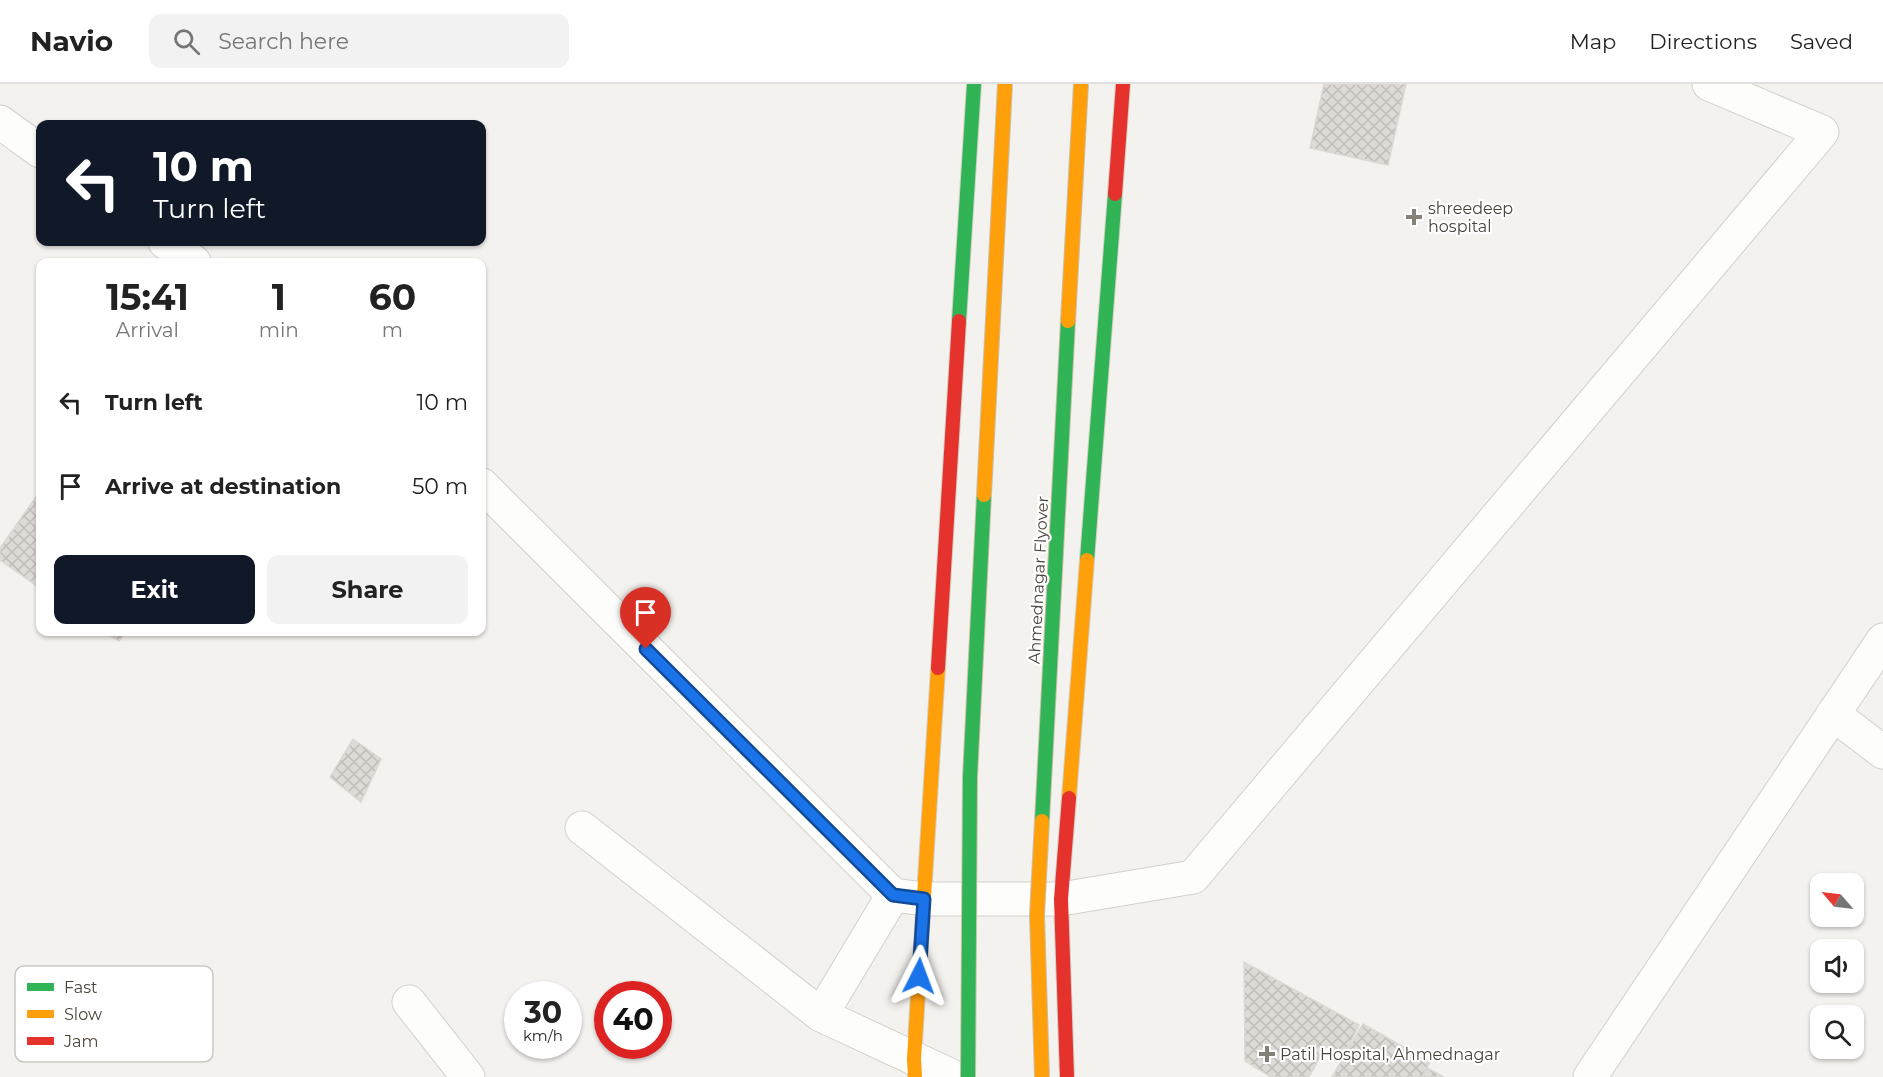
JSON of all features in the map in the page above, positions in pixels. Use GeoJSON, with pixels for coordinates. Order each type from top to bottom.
{"type":"FeatureCollection","features":[{"type":"Feature","properties":{"kind":"main road"},"geometry":{"type":"LineString","coordinates":[[915,1068],[909,897],[974,84]]}},
{"type":"Feature","properties":{"kind":"main road"},"geometry":{"type":"LineString","coordinates":[[968,1077],[970,777],[1005,84]]}},
{"type":"Feature","properties":{"kind":"main road","name":"Ahmednagar Flyover"},"geometry":{"type":"LineString","coordinates":[[1042,1077],[1037,915],[1081,84]]}},
{"type":"Feature","properties":{"kind":"main road"},"geometry":{"type":"LineString","coordinates":[[1067,1077],[1060,899],[1123,84]]}},
{"type":"Feature","properties":{"kind":"street"},"geometry":{"type":"LineString","coordinates":[[486,489],[909,897],[1060,899],[1193,877],[1822,132],[1709,84]]}},
{"type":"Feature","properties":{"kind":"street"},"geometry":{"type":"LineString","coordinates":[[0,122],[36,148]]}},
{"type":"Feature","properties":{"kind":"street"},"geometry":{"type":"LineString","coordinates":[[171,246],[188,258]]}},
{"type":"Feature","properties":{"kind":"street"},"geometry":{"type":"LineString","coordinates":[[1590,1077],[1883,640]]}},
{"type":"Feature","properties":{"kind":"street"},"geometry":{"type":"LineString","coordinates":[[1833,714],[1883,752]]}},
{"type":"Feature","properties":{"kind":"street"},"geometry":{"type":"LineString","coordinates":[[582,828],[821,1015],[915,1068],[954,1077]]}},
{"type":"Feature","properties":{"kind":"street"},"geometry":{"type":"LineString","coordinates":[[821,1015],[909,897]]}},
{"type":"Feature","properties":{"kind":"street"},"geometry":{"type":"LineString","coordinates":[[408,1002],[468,1077]]}},
{"type":"Feature","properties":{"kind":"building"},"geometry":{"type":"Polygon","coordinates":[[[1324,84],[1406,84],[1388,165],[1310,148],[1324,84]]]}},
{"type":"Feature","properties":{"kind":"building"},"geometry":{"type":"Polygon","coordinates":[[[36,497],[36,585],[0,560],[0,548],[36,497]]]}},
{"type":"Feature","properties":{"kind":"building"},"geometry":{"type":"Polygon","coordinates":[[[111,636],[123,636],[119,641],[111,636]]]}},
{"type":"Feature","properties":{"kind":"building"},"geometry":{"type":"Polygon","coordinates":[[[353,739],[381,759],[361,802],[330,777],[353,739]]]}},
{"type":"Feature","properties":{"kind":"building"},"geometry":{"type":"Polygon","coordinates":[[[1244,962],[1359,1025],[1344,1056],[1326,1046],[1309,1077],[1271,1077],[1245,1061],[1244,962]]]}},
{"type":"Feature","properties":{"kind":"building"},"geometry":{"type":"Polygon","coordinates":[[[1363,1024],[1430,1062],[1422,1077],[1332,1077],[1363,1024]]]}},
{"type":"Feature","properties":{"kind":"building"},"geometry":{"type":"Polygon","coordinates":[[[1427,1068],[1444,1077],[1422,1077],[1427,1068]]]}},
{"type":"Feature","properties":{"kind":"traffic: fast"},"geometry":{"type":"LineString","coordinates":[[959,321],[974,84]]}},
{"type":"Feature","properties":{"kind":"traffic: fast"},"geometry":{"type":"LineString","coordinates":[[1087,560],[1115,194]]}},
{"type":"Feature","properties":{"kind":"traffic: fast"},"geometry":{"type":"LineString","coordinates":[[1042,821],[1068,321]]}},
{"type":"Feature","properties":{"kind":"traffic: fast"},"geometry":{"type":"LineString","coordinates":[[968,1077],[970,777],[984,495]]}},
{"type":"Feature","properties":{"kind":"traffic: slow"},"geometry":{"type":"LineString","coordinates":[[984,495],[1005,84]]}},
{"type":"Feature","properties":{"kind":"traffic: slow"},"geometry":{"type":"LineString","coordinates":[[1068,321],[1081,84]]}},
{"type":"Feature","properties":{"kind":"traffic: slow"},"geometry":{"type":"LineString","coordinates":[[1069,798],[1087,560]]}},
{"type":"Feature","properties":{"kind":"traffic: slow"},"geometry":{"type":"LineString","coordinates":[[915,1077],[914,1059],[938,668]]}},
{"type":"Feature","properties":{"kind":"traffic: slow"},"geometry":{"type":"LineString","coordinates":[[1042,821],[1037,915],[1042,1077]]}},
{"type":"Feature","properties":{"kind":"traffic: jam"},"geometry":{"type":"LineString","coordinates":[[1115,194],[1123,84]]}},
{"type":"Feature","properties":{"kind":"traffic: jam"},"geometry":{"type":"LineString","coordinates":[[938,668],[959,321]]}},
{"type":"Feature","properties":{"kind":"traffic: jam"},"geometry":{"type":"LineString","coordinates":[[1067,1077],[1061,899],[1069,798]]}},
{"type":"Feature","properties":{"kind":"place","name":"shreedeep hospital"},"geometry":{"type":"Point","coordinates":[1414,217]}},
{"type":"Feature","properties":{"kind":"place","name":"Patil Hospital, Ahmednagar"},"geometry":{"type":"Point","coordinates":[1267,1054]}},
{"type":"Feature","properties":{"kind":"route"},"geometry":{"type":"LineString","coordinates":[[646,649],[893,895],[924,899],[919,976]]}}]}
